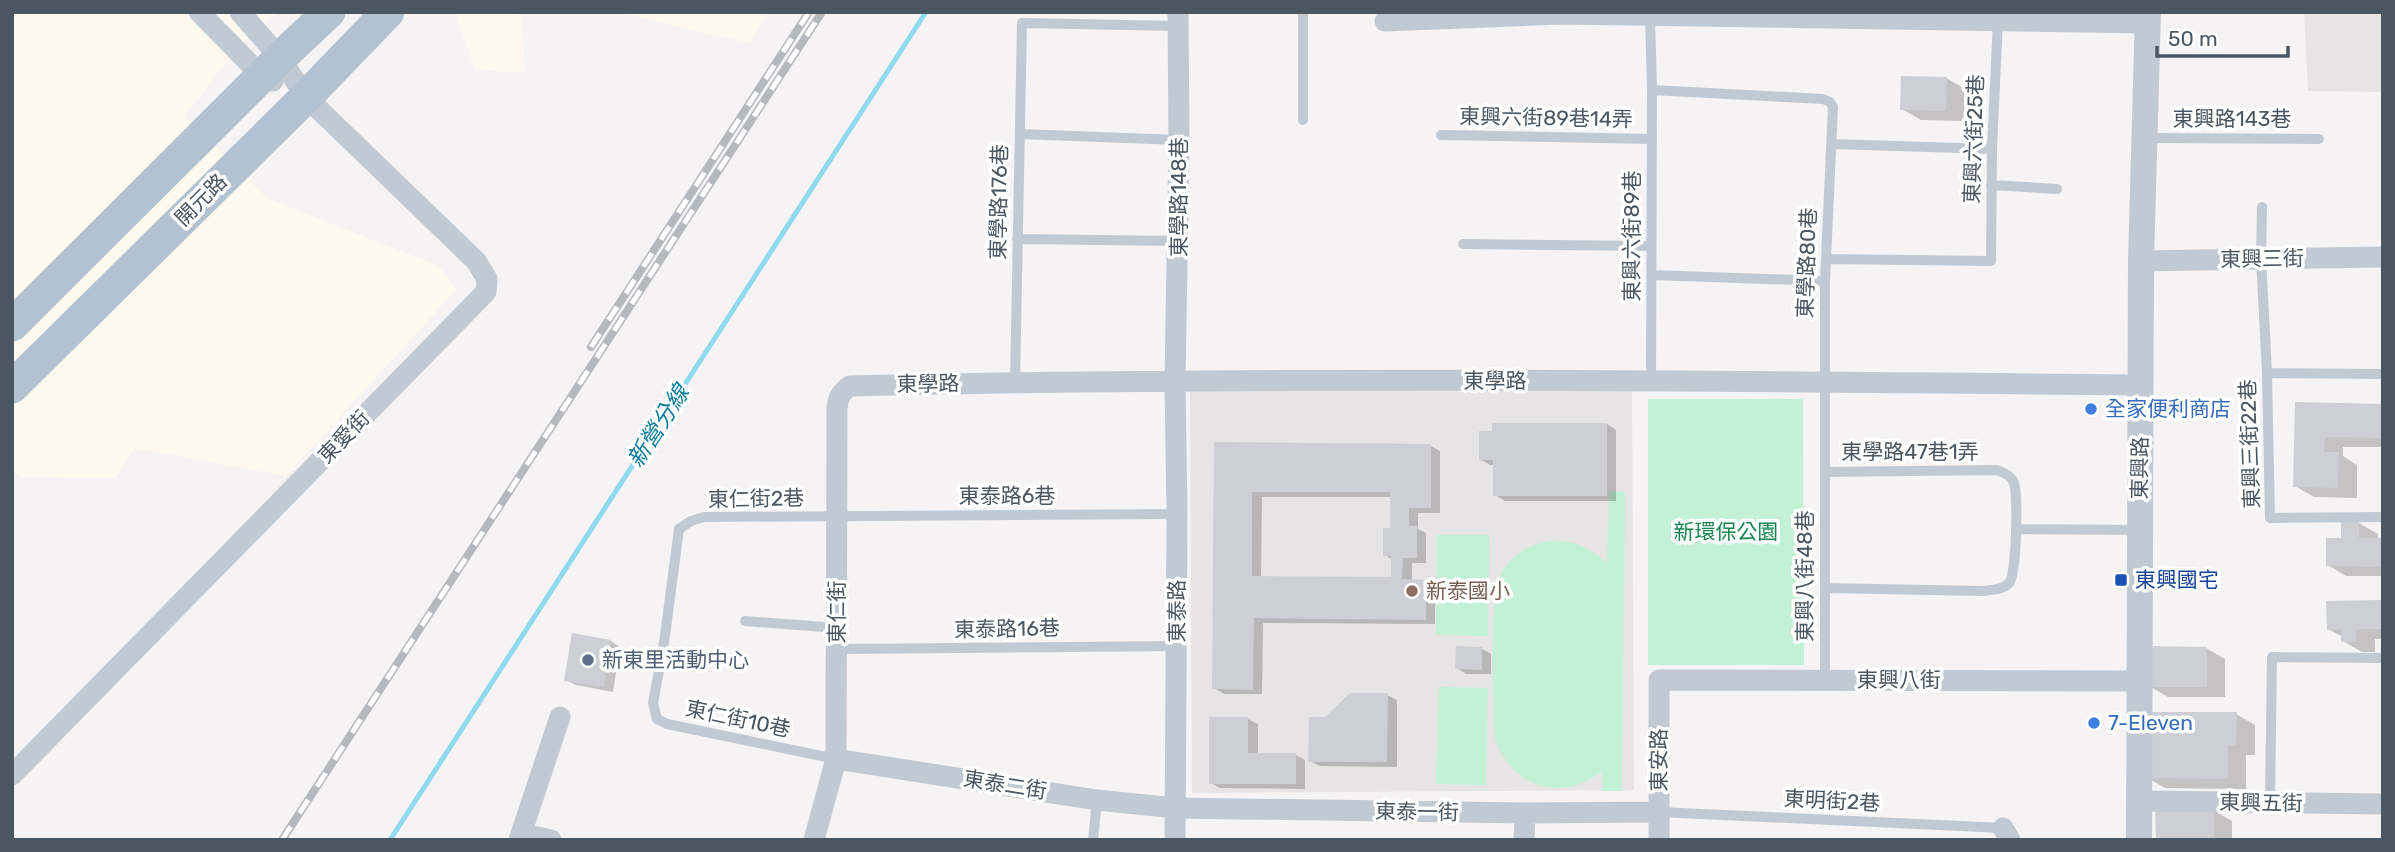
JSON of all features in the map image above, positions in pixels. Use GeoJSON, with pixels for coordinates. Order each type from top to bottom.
{"type":"FeatureCollection","features":[{"type":"Feature","properties":{"kind":"main road"},"geometry":{"type":"LineString","coordinates":[[12,325],[329,12]]}},
{"type":"Feature","properties":{"kind":"main road","name":"開元路"},"geometry":{"type":"LineString","coordinates":[[12,387],[386,16]]}},
{"type":"Feature","properties":{"kind":"street"},"geometry":{"type":"LineString","coordinates":[[199,12],[306,97]]}},
{"type":"Feature","properties":{"kind":"street"},"geometry":{"type":"LineString","coordinates":[[240,12],[271,67]]}},
{"type":"Feature","properties":{"kind":"street"},"geometry":{"type":"LineString","coordinates":[[1385,21],[1507,14],[1998,19],[2148,17]]}},
{"type":"Feature","properties":{"kind":"street","name":"東興路"},"geometry":{"type":"LineString","coordinates":[[2139,840],[2141,261],[2148,17]]}},
{"type":"Feature","properties":{"kind":"street","name":"東學路148巷"},"geometry":{"type":"LineString","coordinates":[[1175,382],[1180,140],[1178,19]]}},
{"type":"Feature","properties":{"kind":"street","name":"東愛街"},"geometry":{"type":"LineString","coordinates":[[12,775],[486,292],[487,279],[476,261],[306,97]]}},
{"type":"Feature","properties":{"kind":"street","name":"東興三街"},"geometry":{"type":"LineString","coordinates":[[2141,261],[2383,257]]}},
{"type":"Feature","properties":{"kind":"street","name":"東學路"},"geometry":{"type":"LineString","coordinates":[[850,386],[1015,382],[1651,381],[2141,385]]}},
{"type":"Feature","properties":{"kind":"street","name":"東泰路"},"geometry":{"type":"LineString","coordinates":[[1175,382],[1175,840]]}},
{"type":"Feature","properties":{"kind":"street","name":"東仁街"},"geometry":{"type":"LineString","coordinates":[[814,840],[836,759],[836,410],[838,398],[850,386]]}},
{"type":"Feature","properties":{"kind":"street","name":"東興八街"},"geometry":{"type":"LineString","coordinates":[[1659,680],[2139,681]]}},
{"type":"Feature","properties":{"kind":"street","name":"東安路"},"geometry":{"type":"LineString","coordinates":[[1659,680],[1659,840]]}},
{"type":"Feature","properties":{"kind":"street"},"geometry":{"type":"LineString","coordinates":[[520,839],[560,717]]}},
{"type":"Feature","properties":{"kind":"street","name":"東泰二街"},"geometry":{"type":"LineString","coordinates":[[836,759],[1097,800],[1175,808]]}},
{"type":"Feature","properties":{"kind":"street","name":"東興五街"},"geometry":{"type":"LineString","coordinates":[[2139,801],[2383,804]]}},
{"type":"Feature","properties":{"kind":"street","name":"東泰一街"},"geometry":{"type":"LineString","coordinates":[[1175,808],[1525,813],[1659,812]]}},
{"type":"Feature","properties":{"kind":"street"},"geometry":{"type":"LineString","coordinates":[[1524,840],[1525,813]]}},
{"type":"Feature","properties":{"kind":"street"},"geometry":{"type":"LineString","coordinates":[[520,839],[533,836],[551,840]]}},
{"type":"Feature","properties":{"kind":"lane"},"geometry":{"type":"LineString","coordinates":[[1303,12],[1303,120]]}},
{"type":"Feature","properties":{"kind":"lane","name":"東興六街89巷"},"geometry":{"type":"LineString","coordinates":[[1650,15],[1651,381]]}},
{"type":"Feature","properties":{"kind":"lane","name":"東學路176巷"},"geometry":{"type":"LineString","coordinates":[[1015,382],[1022,23],[1178,19]]}},
{"type":"Feature","properties":{"kind":"lane","name":"東興六街25巷"},"geometry":{"type":"LineString","coordinates":[[1826,259],[1991,261],[1992,149],[1998,19]]}},
{"type":"Feature","properties":{"kind":"lane"},"geometry":{"type":"LineString","coordinates":[[1652,90],[1823,99],[1833,107],[1832,144],[1992,149]]}},
{"type":"Feature","properties":{"kind":"lane"},"geometry":{"type":"LineString","coordinates":[[1020,134],[1180,140]]}},
{"type":"Feature","properties":{"kind":"lane","name":"東興六街89巷14弄"},"geometry":{"type":"LineString","coordinates":[[1441,135],[1651,139]]}},
{"type":"Feature","properties":{"kind":"lane","name":"東興路143巷"},"geometry":{"type":"LineString","coordinates":[[2145,138],[2319,139]]}},
{"type":"Feature","properties":{"kind":"lane","name":"東學路80巷"},"geometry":{"type":"LineString","coordinates":[[1825,472],[1825,281],[1832,144]]}},
{"type":"Feature","properties":{"kind":"lane"},"geometry":{"type":"LineString","coordinates":[[1991,186],[2057,189]]}},
{"type":"Feature","properties":{"kind":"lane","name":"東興三街22巷"},"geometry":{"type":"LineString","coordinates":[[2262,207],[2261,258],[2270,518],[2383,517]]}},
{"type":"Feature","properties":{"kind":"lane"},"geometry":{"type":"LineString","coordinates":[[1017,239],[1179,241]]}},
{"type":"Feature","properties":{"kind":"lane"},"geometry":{"type":"LineString","coordinates":[[1463,244],[1651,246]]}},
{"type":"Feature","properties":{"kind":"lane"},"geometry":{"type":"LineString","coordinates":[[1652,275],[1825,281]]}},
{"type":"Feature","properties":{"kind":"lane"},"geometry":{"type":"LineString","coordinates":[[2267,373],[2383,374]]}},
{"type":"Feature","properties":{"kind":"lane","name":"東學路47巷1弄"},"geometry":{"type":"LineString","coordinates":[[1825,472],[1997,470],[2007,474],[2014,483],[2016,529]]}},
{"type":"Feature","properties":{"kind":"lane","name":"東興八街48巷"},"geometry":{"type":"LineString","coordinates":[[1825,472],[1825,680]]}},
{"type":"Feature","properties":{"kind":"lane","name":"東泰路6巷"},"geometry":{"type":"LineString","coordinates":[[837,516],[1177,514]]}},
{"type":"Feature","properties":{"kind":"lane","name":"東仁街2巷"},"geometry":{"type":"LineString","coordinates":[[680,529],[691,521],[704,517],[837,516]]}},
{"type":"Feature","properties":{"kind":"lane","name":"東仁街10巷"},"geometry":{"type":"LineString","coordinates":[[680,529],[653,703],[657,719],[667,724],[836,759]]}},
{"type":"Feature","properties":{"kind":"lane"},"geometry":{"type":"LineString","coordinates":[[1825,588],[1998,589],[2009,583],[2014,574],[2016,529],[2139,530]]}},
{"type":"Feature","properties":{"kind":"lane"},"geometry":{"type":"LineString","coordinates":[[745,621],[837,628]]}},
{"type":"Feature","properties":{"kind":"lane","name":"東泰路16巷"},"geometry":{"type":"LineString","coordinates":[[837,649],[1177,646]]}},
{"type":"Feature","properties":{"kind":"lane"},"geometry":{"type":"LineString","coordinates":[[2270,802],[2272,657],[2383,657]]}},
{"type":"Feature","properties":{"kind":"lane"},"geometry":{"type":"LineString","coordinates":[[1093,840],[1097,800]]}},
{"type":"Feature","properties":{"kind":"lane","name":"東明街2巷"},"geometry":{"type":"LineString","coordinates":[[1659,812],[2006,834]]}},
{"type":"Feature","properties":{"kind":"shaded area"},"geometry":{"type":"Polygon","coordinates":[[[12,12],[279,12],[237,48],[185,116],[267,198],[439,266],[456,290],[286,476],[134,448],[116,478],[19,477],[12,468],[12,12]]]}},
{"type":"Feature","properties":{"kind":"shaded area"},"geometry":{"type":"Polygon","coordinates":[[[455,12],[519,12],[523,27],[525,73],[475,70],[455,12]]]}},
{"type":"Feature","properties":{"kind":"shaded area"},"geometry":{"type":"Polygon","coordinates":[[[617,12],[768,12],[749,43],[617,12]]]}},
{"type":"Feature","properties":{"kind":"shaded area"},"geometry":{"type":"Polygon","coordinates":[[[2304,12],[2383,12],[2383,92],[2308,91],[2304,12]]]}},
{"type":"Feature","properties":{"kind":"shaded area","name":"新泰國小"},"geometry":{"type":"Polygon","coordinates":[[[1632,389],[1634,790],[1192,793],[1190,391],[1632,389]]]}},
{"type":"Feature","properties":{"kind":"green space","name":"新環保公園"},"geometry":{"type":"Polygon","coordinates":[[[1648,399],[1803,399],[1804,665],[1648,665],[1648,399]]]}},
{"type":"Feature","properties":{"kind":"green space"},"geometry":{"type":"Polygon","coordinates":[[[1609,491],[1625,492],[1622,791],[1602,791],[1602,771],[1570,787],[1540,785],[1513,769],[1495,739],[1493,627],[1498,585],[1502,572],[1514,557],[1531,546],[1544,542],[1571,542],[1593,552],[1607,563],[1609,491]]]}},
{"type":"Feature","properties":{"kind":"green space"},"geometry":{"type":"Polygon","coordinates":[[[1437,535],[1489,535],[1488,636],[1436,635],[1437,535]]]}},
{"type":"Feature","properties":{"kind":"green space"},"geometry":{"type":"Polygon","coordinates":[[[1439,687],[1488,688],[1486,785],[1436,784],[1439,687]]]}},
{"type":"Feature","properties":{"kind":"building"},"geometry":{"type":"Polygon","coordinates":[[[1901,76],[1947,77],[1946,111],[1900,110],[1901,76]]]}},
{"type":"Feature","properties":{"kind":"building"},"geometry":{"type":"Polygon","coordinates":[[[2295,402],[2383,404],[2383,438],[2325,437],[2324,452],[2339,452],[2338,488],[2293,487],[2295,402]]]}},
{"type":"Feature","properties":{"kind":"building"},"geometry":{"type":"Polygon","coordinates":[[[1492,423],[1607,423],[1607,496],[1493,496],[1493,460],[1479,460],[1479,431],[1492,431],[1492,423]]]}},
{"type":"Feature","properties":{"kind":"building"},"geometry":{"type":"Polygon","coordinates":[[[1214,442],[1431,444],[1431,508],[1409,508],[1409,526],[1417,526],[1417,558],[1403,558],[1402,579],[1426,580],[1426,620],[1254,618],[1253,690],[1212,689],[1214,442]],[[1252,492],[1252,576],[1391,577],[1391,556],[1383,556],[1383,528],[1390,528],[1390,492],[1252,492]]]}},
{"type":"Feature","properties":{"kind":"building"},"geometry":{"type":"Polygon","coordinates":[[[2341,522],[2359,522],[2359,538],[2383,538],[2383,567],[2326,566],[2326,538],[2341,538],[2341,522]]]}},
{"type":"Feature","properties":{"kind":"building"},"geometry":{"type":"Polygon","coordinates":[[[2383,600],[2383,629],[2356,629],[2356,642],[2341,642],[2341,629],[2327,630],[2326,601],[2383,600]]]}},
{"type":"Feature","properties":{"kind":"building","name":"新東里活動中心"},"geometry":{"type":"Polygon","coordinates":[[[572,633],[611,640],[604,687],[564,681],[572,633]]]}},
{"type":"Feature","properties":{"kind":"building"},"geometry":{"type":"Polygon","coordinates":[[[1456,646],[1482,647],[1482,670],[1455,669],[1456,646]]]}},
{"type":"Feature","properties":{"kind":"building"},"geometry":{"type":"Polygon","coordinates":[[[2148,646],[2207,647],[2207,687],[2148,687],[2148,646]]]}},
{"type":"Feature","properties":{"kind":"building"},"geometry":{"type":"Polygon","coordinates":[[[1350,693],[1388,693],[1387,762],[1308,762],[1309,717],[1325,717],[1350,693]]]}},
{"type":"Feature","properties":{"kind":"building"},"geometry":{"type":"Polygon","coordinates":[[[2145,712],[2237,712],[2236,745],[2228,745],[2228,779],[2144,778],[2145,712]]]}},
{"type":"Feature","properties":{"kind":"building"},"geometry":{"type":"Polygon","coordinates":[[[1209,717],[1248,717],[1248,753],[1296,753],[1296,784],[1209,784],[1209,717]]]}},
{"type":"Feature","properties":{"kind":"building"},"geometry":{"type":"Polygon","coordinates":[[[2214,808],[2214,840],[2156,840],[2155,809],[2214,808]]]}},
{"type":"Feature","properties":{"kind":"waterway","name":"新營分線"},"geometry":{"type":"LineString","coordinates":[[390,840],[926,12]]}},
{"type":"Feature","properties":{"kind":"railway"},"geometry":{"type":"LineString","coordinates":[[591,347],[809,12]]}},
{"type":"Feature","properties":{"kind":"railway"},"geometry":{"type":"LineString","coordinates":[[282,840],[822,12]]}},
{"type":"Feature","properties":{"kind":"place","name":"全家便利商店"},"geometry":{"type":"Point","coordinates":[2091,409]}},
{"type":"Feature","properties":{"kind":"place","name":"東興國宅"},"geometry":{"type":"Point","coordinates":[2121,580]}},
{"type":"Feature","properties":{"kind":"place","name":"新泰國小"},"geometry":{"type":"Point","coordinates":[1412,591]}},
{"type":"Feature","properties":{"kind":"place","name":"新東里活動中心"},"geometry":{"type":"Point","coordinates":[588,660]}},
{"type":"Feature","properties":{"kind":"place","name":"7-Eleven"},"geometry":{"type":"Point","coordinates":[2094,723]}}]}
